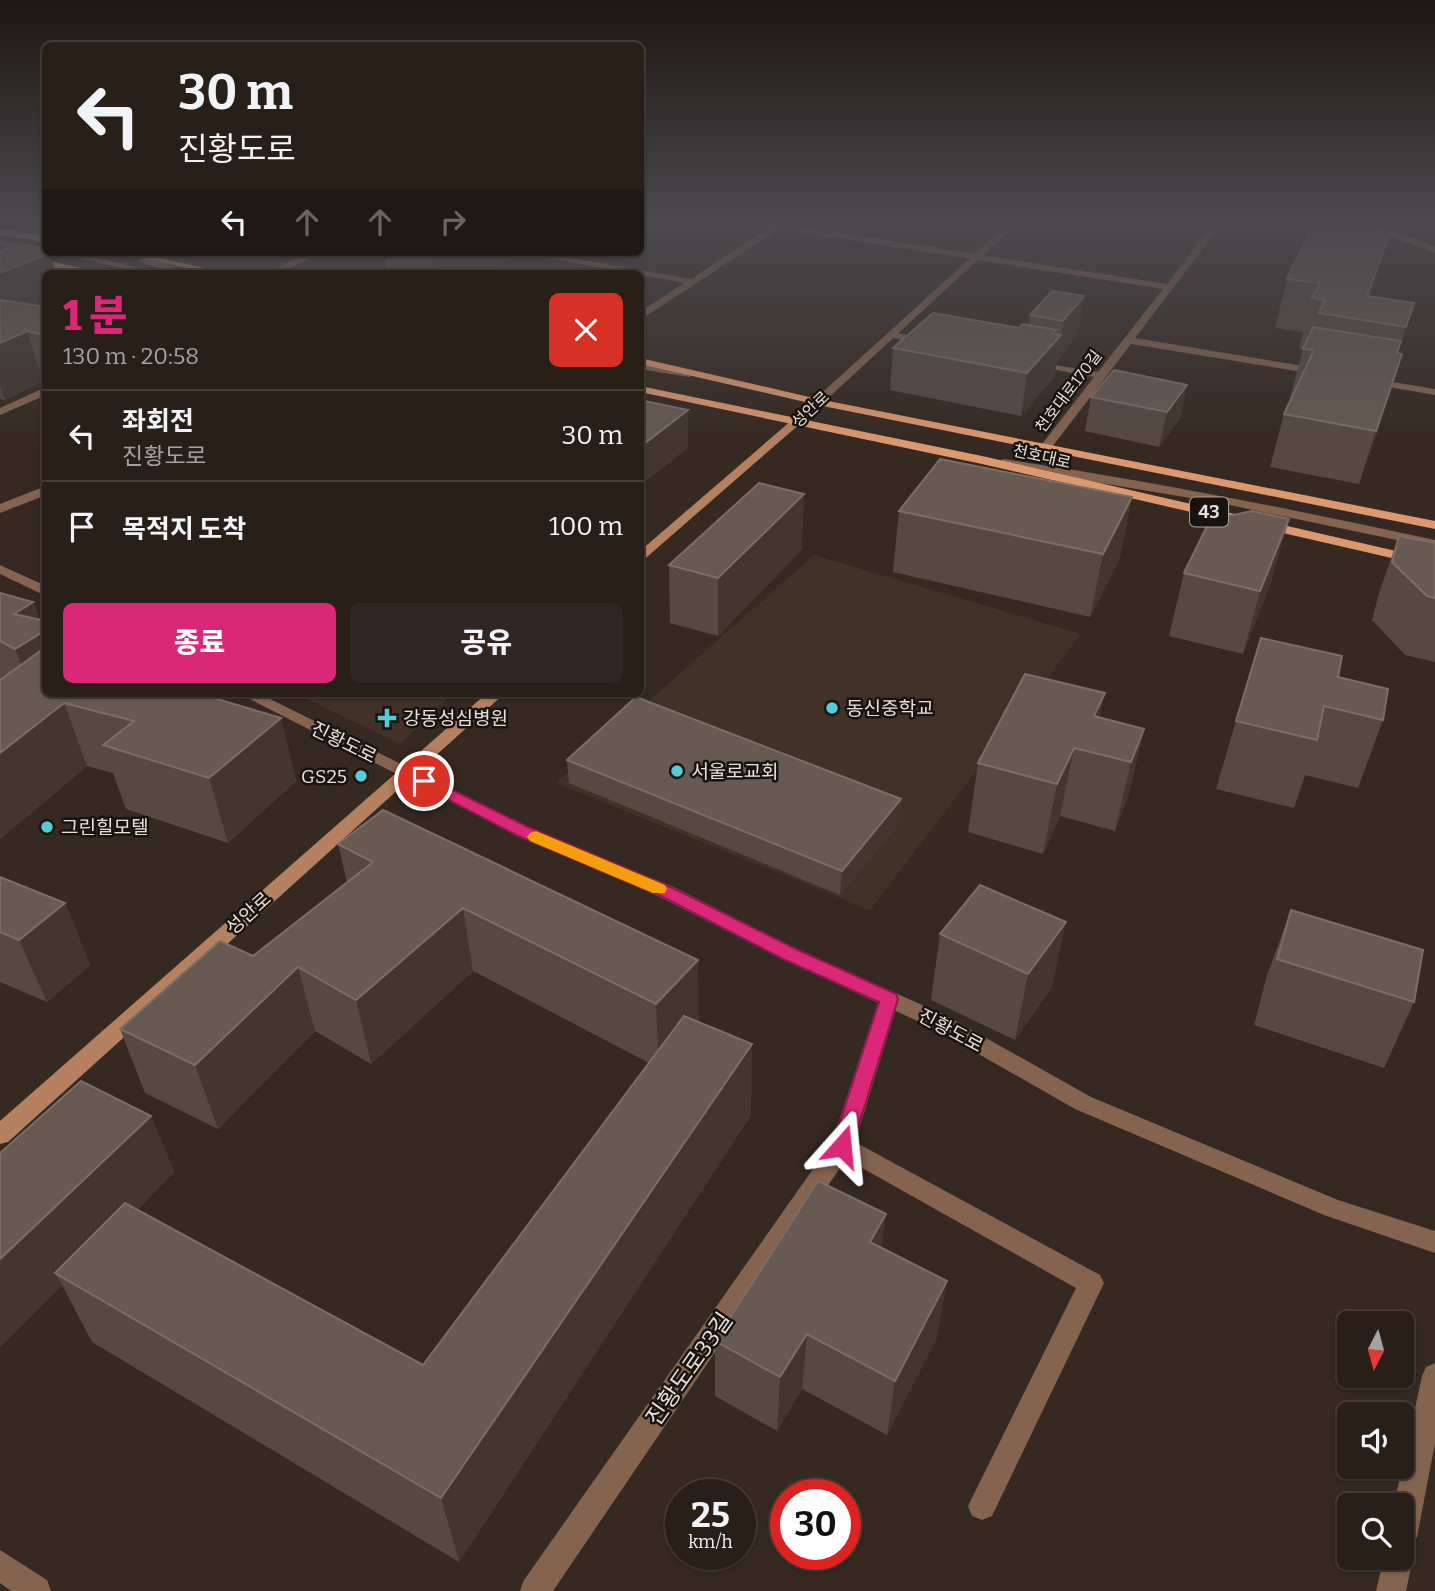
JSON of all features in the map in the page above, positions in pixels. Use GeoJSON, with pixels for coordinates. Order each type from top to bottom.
{"type":"FeatureCollection","features":[{"type":"Feature","properties":{"kind":"main road","name":"천호대로"},"geometry":{"type":"LineString","coordinates":[[644,362],[818,402],[1243,489],[1435,525]]}},
{"type":"Feature","properties":{"kind":"main road","name":"천호대로"},"geometry":{"type":"LineString","coordinates":[[644,390],[982,460],[1435,564]]}},
{"type":"Feature","properties":{"kind":"main road","name":"성안로"},"geometry":{"type":"LineString","coordinates":[[644,555],[796,422]]}},
{"type":"Feature","properties":{"kind":"main road","name":"성안로"},"geometry":{"type":"LineString","coordinates":[[0,1135],[492,697]]}},
{"type":"Feature","properties":{"kind":"street"},"geometry":{"type":"LineString","coordinates":[[644,314],[674,295]]}},
{"type":"Feature","properties":{"kind":"street","name":"성안로"},"geometry":{"type":"LineString","coordinates":[[796,422],[936,295]]}},
{"type":"Feature","properties":{"kind":"street","name":"천호대로170길"},"geometry":{"type":"LineString","coordinates":[[1045,448],[1162,295]]}},
{"type":"Feature","properties":{"kind":"street"},"geometry":{"type":"LineString","coordinates":[[892,335],[944,345]]}},
{"type":"Feature","properties":{"kind":"street"},"geometry":{"type":"LineString","coordinates":[[1127,340],[1328,374]]}},
{"type":"Feature","properties":{"kind":"street"},"geometry":{"type":"LineString","coordinates":[[1022,360],[1099,375]]}},
{"type":"Feature","properties":{"kind":"street"},"geometry":{"type":"LineString","coordinates":[[644,367],[696,375]]}},
{"type":"Feature","properties":{"kind":"street"},"geometry":{"type":"LineString","coordinates":[[1355,378],[1435,392]]}},
{"type":"Feature","properties":{"kind":"street"},"geometry":{"type":"LineString","coordinates":[[0,412],[42,392]]}},
{"type":"Feature","properties":{"kind":"street"},"geometry":{"type":"LineString","coordinates":[[982,460],[1239,502],[1435,544]]}},
{"type":"Feature","properties":{"kind":"street"},"geometry":{"type":"LineString","coordinates":[[1243,489],[1435,534]]}},
{"type":"Feature","properties":{"kind":"street"},"geometry":{"type":"LineString","coordinates":[[0,509],[42,492]]}},
{"type":"Feature","properties":{"kind":"street"},"geometry":{"type":"LineString","coordinates":[[0,569],[42,590]]}},
{"type":"Feature","properties":{"kind":"street","name":"진황도로"},"geometry":{"type":"LineString","coordinates":[[254,697],[522,831],[669,893],[789,954],[940,1023],[1083,1103],[1332,1208],[1435,1242]]}},
{"type":"Feature","properties":{"kind":"street","name":"진황도로33길"},"geometry":{"type":"LineString","coordinates":[[535,1591],[842,1146],[889,999]]}},
{"type":"Feature","properties":{"kind":"street"},"geometry":{"type":"LineString","coordinates":[[842,1146],[1091,1283],[982,1506]]}},
{"type":"Feature","properties":{"kind":"street"},"geometry":{"type":"LineString","coordinates":[[1411,1493],[1435,1376]]}},
{"type":"Feature","properties":{"kind":"street"},"geometry":{"type":"LineString","coordinates":[[0,1564],[36,1591]]}},
{"type":"Feature","properties":{"kind":"street"},"geometry":{"type":"LineString","coordinates":[[1391,1591],[1395,1570]]}},
{"type":"Feature","properties":{"kind":"shaded area","name":"동신중학교"},"geometry":{"type":"Polygon","coordinates":[[[814,555],[1081,634],[870,910],[556,783],[814,555]]]}},
{"type":"Feature","properties":{"kind":"shaded area","name":"강동성심병원"},"geometry":{"type":"Polygon","coordinates":[[[303,697],[449,697],[400,744],[303,697]]]}},
{"type":"Feature","properties":{"kind":"building"},"geometry":{"type":"Polygon","coordinates":[[[1048,295],[1084,296],[1063,321],[1030,315],[1048,295]]]}},
{"type":"Feature","properties":{"kind":"building"},"geometry":{"type":"Polygon","coordinates":[[[1313,295],[1367,295],[1414,303],[1406,327],[1319,313],[1325,300],[1312,298],[1313,295]]]}},
{"type":"Feature","properties":{"kind":"building"},"geometry":{"type":"Polygon","coordinates":[[[0,300],[42,306],[42,334],[27,331],[0,343],[0,300]]]}},
{"type":"Feature","properties":{"kind":"building"},"geometry":{"type":"Polygon","coordinates":[[[933,313],[1019,328],[1023,324],[1056,330],[1052,334],[1061,335],[1027,373],[893,348],[933,313]]]}},
{"type":"Feature","properties":{"kind":"building"},"geometry":{"type":"Polygon","coordinates":[[[1313,327],[1401,341],[1397,353],[1402,354],[1376,431],[1284,414],[1314,350],[1303,349],[1313,327]]]}},
{"type":"Feature","properties":{"kind":"building"},"geometry":{"type":"Polygon","coordinates":[[[1114,370],[1187,385],[1167,412],[1091,397],[1114,370]]]}},
{"type":"Feature","properties":{"kind":"building"},"geometry":{"type":"Polygon","coordinates":[[[644,401],[688,410],[644,444],[644,401]]]}},
{"type":"Feature","properties":{"kind":"building"},"geometry":{"type":"Polygon","coordinates":[[[940,459],[1132,497],[1103,554],[899,511],[940,459]]]}},
{"type":"Feature","properties":{"kind":"building"},"geometry":{"type":"Polygon","coordinates":[[[759,483],[804,494],[718,578],[669,565],[759,483]]]}},
{"type":"Feature","properties":{"kind":"building"},"geometry":{"type":"Polygon","coordinates":[[[1252,511],[1289,519],[1260,591],[1184,573],[1210,520],[1252,511]]]}},
{"type":"Feature","properties":{"kind":"building"},"geometry":{"type":"Polygon","coordinates":[[[1399,536],[1435,543],[1435,598],[1427,596],[1392,562],[1399,536]]]}},
{"type":"Feature","properties":{"kind":"building"},"geometry":{"type":"Polygon","coordinates":[[[0,593],[33,602],[14,614],[42,620],[42,632],[15,649],[0,641],[0,593]]]}},
{"type":"Feature","properties":{"kind":"building"},"geometry":{"type":"Polygon","coordinates":[[[1261,638],[1342,656],[1338,677],[1388,689],[1383,720],[1324,706],[1317,740],[1236,721],[1261,638]]]}},
{"type":"Feature","properties":{"kind":"building"},"geometry":{"type":"Polygon","coordinates":[[[42,650],[42,697],[210,697],[281,718],[209,778],[103,745],[134,721],[64,703],[0,753],[0,680],[42,650]]]}},
{"type":"Feature","properties":{"kind":"building"},"geometry":{"type":"Polygon","coordinates":[[[1025,674],[1105,693],[1094,716],[1144,729],[1131,762],[1074,748],[1057,784],[978,763],[1025,674]]]}},
{"type":"Feature","properties":{"kind":"building"},"geometry":{"type":"Polygon","coordinates":[[[636,697],[901,799],[842,871],[567,760],[636,697]]]}},
{"type":"Feature","properties":{"kind":"building"},"geometry":{"type":"Polygon","coordinates":[[[383,810],[698,960],[656,1004],[463,908],[356,1000],[298,967],[195,1065],[120,1029],[220,941],[253,956],[373,862],[338,844],[383,810]]]}},
{"type":"Feature","properties":{"kind":"building"},"geometry":{"type":"Polygon","coordinates":[[[0,877],[65,903],[19,940],[0,932],[0,877]]]}},
{"type":"Feature","properties":{"kind":"building"},"geometry":{"type":"Polygon","coordinates":[[[980,885],[1066,922],[1028,974],[940,934],[980,885]]]}},
{"type":"Feature","properties":{"kind":"building"},"geometry":{"type":"Polygon","coordinates":[[[1291,910],[1423,950],[1414,1002],[1277,959],[1291,910]]]}},
{"type":"Feature","properties":{"kind":"building"},"geometry":{"type":"Polygon","coordinates":[[[684,1016],[752,1044],[441,1498],[55,1273],[125,1203],[423,1365],[684,1016]]]}},
{"type":"Feature","properties":{"kind":"building"},"geometry":{"type":"Polygon","coordinates":[[[81,1081],[151,1116],[0,1259],[0,1153],[81,1081]]]}},
{"type":"Feature","properties":{"kind":"building"},"geometry":{"type":"Polygon","coordinates":[[[818,1181],[886,1214],[870,1242],[947,1281],[895,1381],[807,1334],[780,1377],[715,1341],[818,1181]]]}},
{"type":"Feature","properties":{"kind":"slow traffic"},"geometry":{"type":"LineString","coordinates":[[536,837],[659,889]]}},
{"type":"Feature","properties":{"kind":"place","name":"동신중학교"},"geometry":{"type":"Point","coordinates":[832,708]}},
{"type":"Feature","properties":{"kind":"place","name":"강동성심병원"},"geometry":{"type":"Point","coordinates":[387,718]}},
{"type":"Feature","properties":{"kind":"place","name":"서울로교회"},"geometry":{"type":"Point","coordinates":[677,771]}},
{"type":"Feature","properties":{"kind":"place","name":"GS25"},"geometry":{"type":"Point","coordinates":[361,776]}},
{"type":"Feature","properties":{"kind":"place","name":"그린힐모텔"},"geometry":{"type":"Point","coordinates":[47,827]}},
{"type":"Feature","properties":{"kind":"route"},"geometry":{"type":"LineString","coordinates":[[424,781],[522,831],[669,893],[789,954],[889,999],[842,1146]]}}]}
